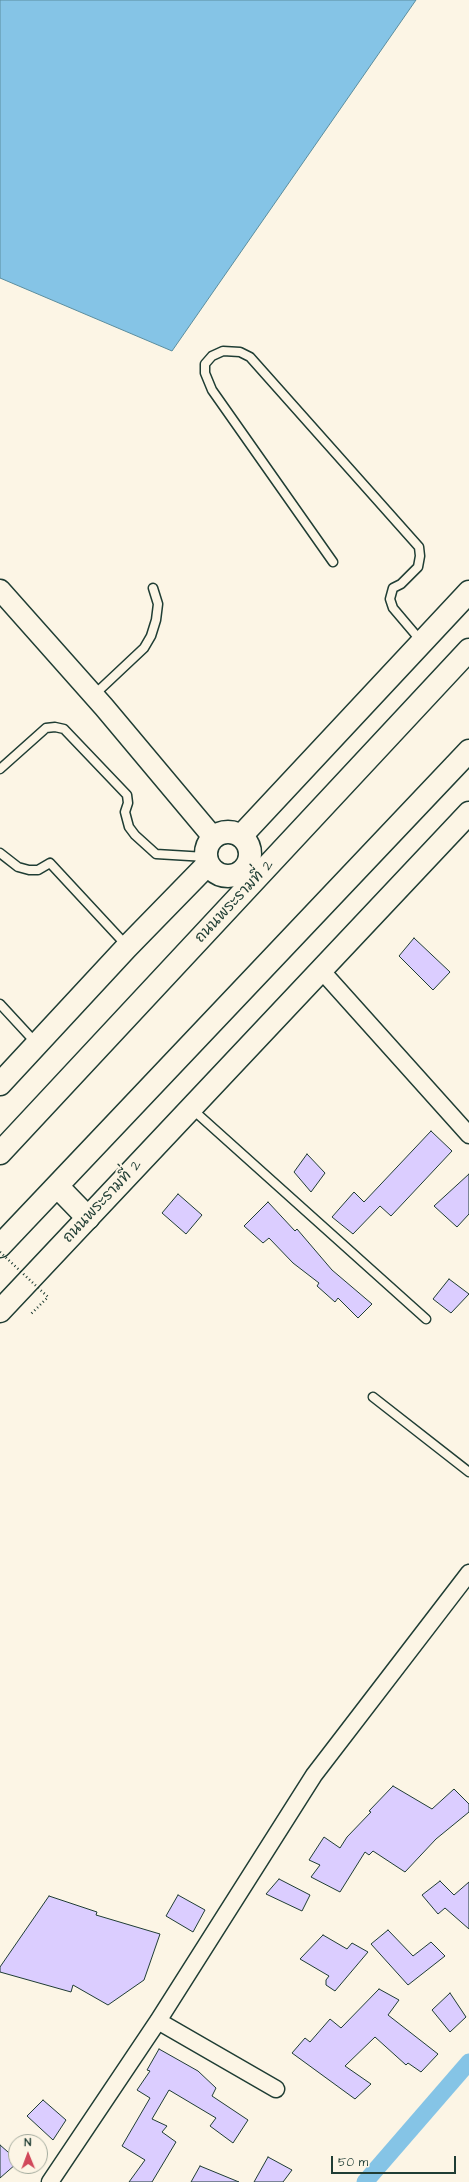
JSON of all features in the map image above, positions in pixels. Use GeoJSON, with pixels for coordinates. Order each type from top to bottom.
{"type":"FeatureCollection","features":[{"type":"Feature","properties":{"kind":"main road"},"geometry":{"type":"LineString","coordinates":[[242,836],[421,641],[469,592]]}},
{"type":"Feature","properties":{"kind":"main road","name":"ถนนพระรามที่ 2"},"geometry":{"type":"LineString","coordinates":[[0,1153],[253,870],[469,650]]}},
{"type":"Feature","properties":{"kind":"main road"},"geometry":{"type":"LineString","coordinates":[[0,1246],[469,751]]}},
{"type":"Feature","properties":{"kind":"main road","name":"ถนนพระรามที่ 2"},"geometry":{"type":"LineString","coordinates":[[0,1311],[469,813]]}},
{"type":"Feature","properties":{"kind":"main road"},"geometry":{"type":"LineString","coordinates":[[227,832],[242,836],[250,848],[253,870],[225,877],[218,875],[207,861],[206,850],[213,837],[227,832]]}},
{"type":"Feature","properties":{"kind":"main road"},"geometry":{"type":"LineString","coordinates":[[0,1084],[207,861]]}},
{"type":"Feature","properties":{"kind":"main road"},"geometry":{"type":"LineString","coordinates":[[57,1186],[88,1218]]}},
{"type":"Feature","properties":{"kind":"street"},"geometry":{"type":"LineString","coordinates":[[0,590],[94,695],[213,837]]}},
{"type":"Feature","properties":{"kind":"street"},"geometry":{"type":"LineString","coordinates":[[321,970],[469,1135]]}},
{"type":"Feature","properties":{"kind":"street"},"geometry":{"type":"LineString","coordinates":[[50,2182],[158,2021],[314,1774],[469,1573]]}},
{"type":"Feature","properties":{"kind":"street"},"geometry":{"type":"LineString","coordinates":[[158,2021],[276,2089]]}},
{"type":"Feature","properties":{"kind":"lane"},"geometry":{"type":"LineString","coordinates":[[332,562],[212,390],[205,373],[206,364],[212,356],[223,351],[240,352],[250,357],[419,547],[420,556],[418,567],[401,584],[393,588],[390,599],[393,608],[421,641]]}},
{"type":"Feature","properties":{"kind":"lane"},"geometry":{"type":"LineString","coordinates":[[94,695],[144,648],[151,636],[156,620],[158,604],[153,588]]}},
{"type":"Feature","properties":{"kind":"lane"},"geometry":{"type":"LineString","coordinates":[[0,770],[46,728],[55,727],[64,729],[127,795],[128,803],[125,812],[129,827],[135,836],[156,854],[207,861]]}},
{"type":"Feature","properties":{"kind":"lane"},"geometry":{"type":"LineString","coordinates":[[0,853],[18,867],[29,870],[38,870],[50,864],[127,947]]}},
{"type":"Feature","properties":{"kind":"lane"},"geometry":{"type":"LineString","coordinates":[[0,1004],[37,1044]]}},
{"type":"Feature","properties":{"kind":"lane"},"geometry":{"type":"LineString","coordinates":[[191,1108],[426,1319]]}},
{"type":"Feature","properties":{"kind":"lane"},"geometry":{"type":"LineString","coordinates":[[373,1397],[469,1472]]}},
{"type":"Feature","properties":{"kind":"path"},"geometry":{"type":"LineString","coordinates":[[0,1252],[48,1296],[31,1314]]}},
{"type":"Feature","properties":{"kind":"water"},"geometry":{"type":"Polygon","coordinates":[[[0,0],[416,0],[172,351],[0,278],[0,0]]]}},
{"type":"Feature","properties":{"kind":"building"},"geometry":{"type":"Polygon","coordinates":[[[414,938],[450,972],[433,990],[399,956],[414,938]]]}},
{"type":"Feature","properties":{"kind":"building"},"geometry":{"type":"Polygon","coordinates":[[[431,1131],[452,1151],[391,1216],[380,1206],[353,1234],[332,1217],[354,1192],[364,1202],[431,1131]]]}},
{"type":"Feature","properties":{"kind":"building"},"geometry":{"type":"Polygon","coordinates":[[[307,1154],[325,1173],[311,1192],[294,1172],[307,1154]]]}},
{"type":"Feature","properties":{"kind":"building"},"geometry":{"type":"Polygon","coordinates":[[[469,1174],[469,1214],[457,1227],[434,1206],[469,1174]]]}},
{"type":"Feature","properties":{"kind":"building"},"geometry":{"type":"Polygon","coordinates":[[[178,1194],[202,1215],[186,1234],[162,1213],[178,1194]]]}},
{"type":"Feature","properties":{"kind":"building"},"geometry":{"type":"Polygon","coordinates":[[[268,1202],[295,1231],[297,1229],[332,1270],[372,1304],[358,1318],[338,1298],[335,1302],[317,1286],[319,1283],[293,1263],[269,1238],[263,1243],[244,1226],[268,1202]]]}},
{"type":"Feature","properties":{"kind":"building"},"geometry":{"type":"Polygon","coordinates":[[[449,1279],[469,1294],[451,1313],[433,1299],[449,1279]]]}},
{"type":"Feature","properties":{"kind":"building"},"geometry":{"type":"Polygon","coordinates":[[[393,1786],[432,1809],[454,1789],[469,1804],[469,1812],[436,1839],[405,1872],[373,1851],[369,1855],[365,1852],[340,1892],[311,1877],[320,1865],[309,1860],[324,1837],[340,1848],[347,1837],[371,1812],[369,1811],[393,1786]]]}},
{"type":"Feature","properties":{"kind":"building"},"geometry":{"type":"Polygon","coordinates":[[[279,1879],[310,1895],[302,1911],[266,1894],[279,1879]]]}},
{"type":"Feature","properties":{"kind":"building"},"geometry":{"type":"Polygon","coordinates":[[[440,1881],[454,1895],[469,1882],[469,1929],[445,1908],[438,1914],[422,1895],[440,1881]]]}},
{"type":"Feature","properties":{"kind":"building"},"geometry":{"type":"Polygon","coordinates":[[[178,1895],[205,1910],[193,1932],[166,1916],[178,1895]]]}},
{"type":"Feature","properties":{"kind":"building"},"geometry":{"type":"Polygon","coordinates":[[[49,1896],[97,1912],[96,1915],[160,1934],[144,1980],[108,2005],[73,1985],[71,1992],[0,1972],[0,1967],[49,1896]]]}},
{"type":"Feature","properties":{"kind":"building"},"geometry":{"type":"Polygon","coordinates":[[[388,1930],[413,1956],[431,1942],[445,1956],[408,1985],[371,1944],[388,1930]]]}},
{"type":"Feature","properties":{"kind":"building"},"geometry":{"type":"Polygon","coordinates":[[[323,1935],[347,1949],[352,1943],[368,1952],[335,1991],[326,1985],[326,1980],[329,1976],[300,1959],[323,1935]]]}},
{"type":"Feature","properties":{"kind":"building"},"geometry":{"type":"Polygon","coordinates":[[[379,1989],[399,2000],[388,2015],[438,2054],[421,2072],[408,2063],[406,2065],[375,2037],[345,2066],[371,2084],[355,2099],[292,2053],[305,2038],[310,2042],[330,2019],[341,2028],[379,1989]]]}},
{"type":"Feature","properties":{"kind":"building"},"geometry":{"type":"Polygon","coordinates":[[[450,1993],[466,2017],[450,2032],[432,2010],[450,1993]]]}},
{"type":"Feature","properties":{"kind":"building"},"geometry":{"type":"Polygon","coordinates":[[[159,2049],[198,2071],[216,2088],[212,2096],[248,2120],[233,2143],[210,2126],[216,2118],[169,2090],[152,2119],[167,2126],[162,2132],[176,2142],[152,2182],[129,2182],[145,2160],[122,2146],[150,2098],[137,2090],[150,2071],[147,2070],[159,2049]]]}},
{"type":"Feature","properties":{"kind":"building"},"geometry":{"type":"Polygon","coordinates":[[[43,2100],[66,2120],[53,2140],[27,2116],[43,2100]]]}},
{"type":"Feature","properties":{"kind":"building"},"geometry":{"type":"Polygon","coordinates":[[[0,2145],[8,2152],[8,2171],[0,2178],[0,2145]]]}},
{"type":"Feature","properties":{"kind":"building"},"geometry":{"type":"Polygon","coordinates":[[[268,2157],[292,2170],[283,2182],[254,2182],[268,2157]]]}},
{"type":"Feature","properties":{"kind":"building"},"geometry":{"type":"Polygon","coordinates":[[[200,2166],[239,2182],[191,2182],[200,2166]]]}},
{"type":"Feature","properties":{"kind":"waterway"},"geometry":{"type":"LineString","coordinates":[[365,2182],[469,2062]]}}]}
